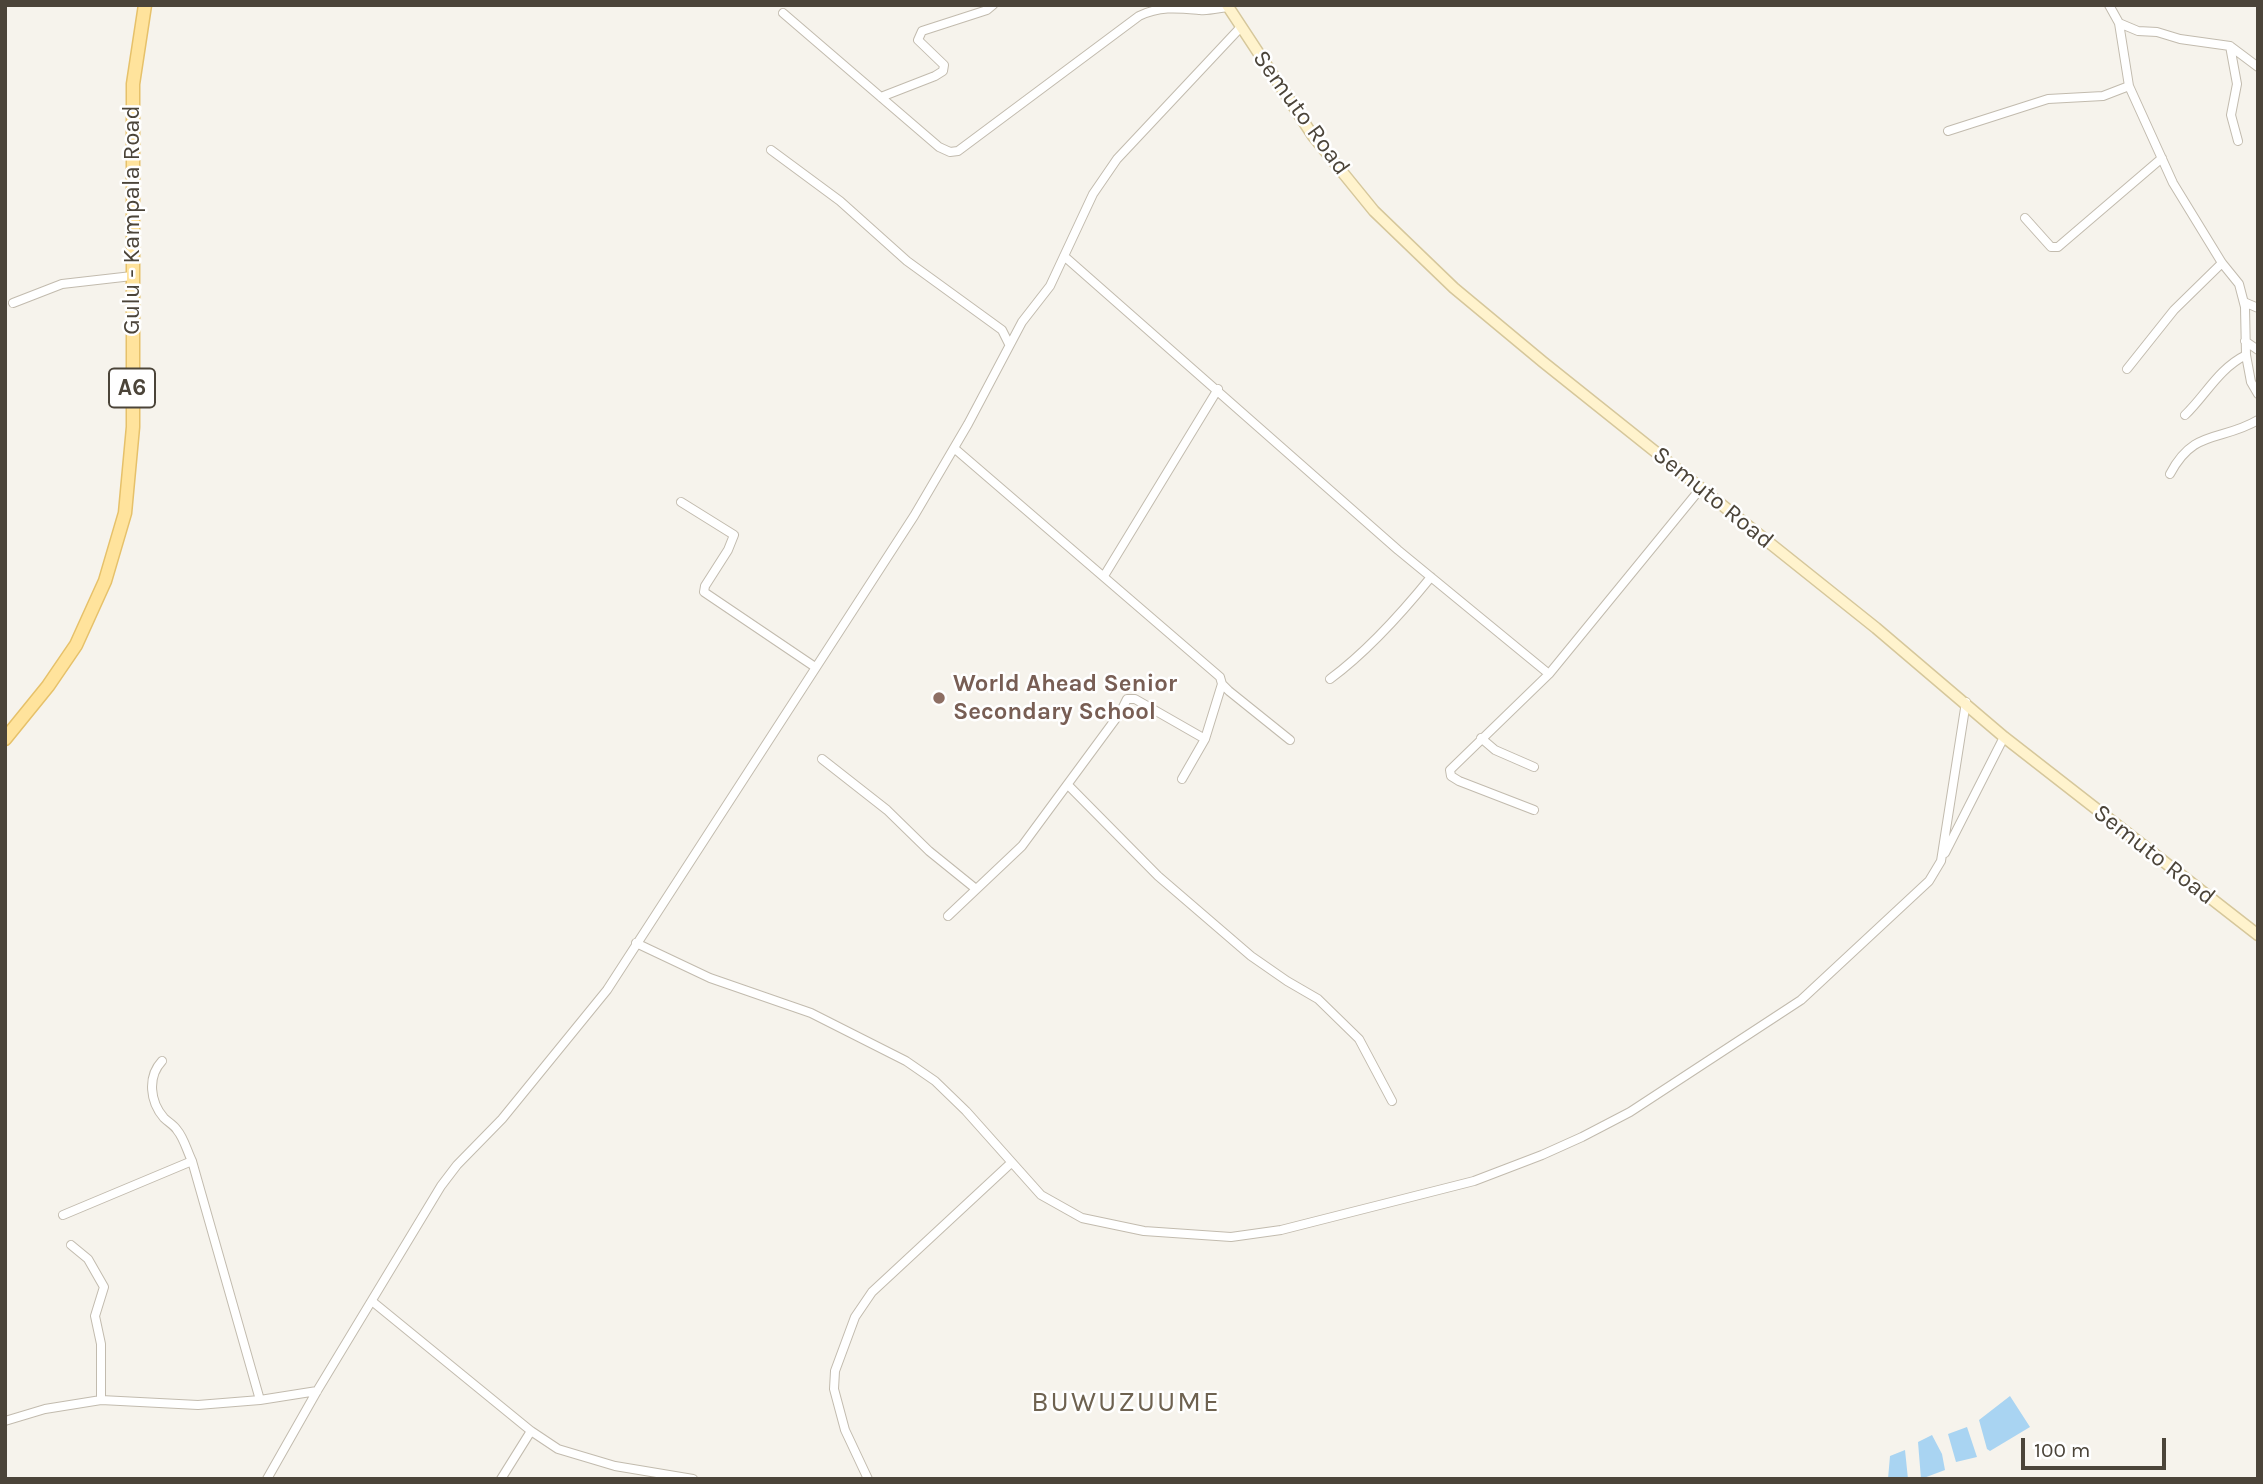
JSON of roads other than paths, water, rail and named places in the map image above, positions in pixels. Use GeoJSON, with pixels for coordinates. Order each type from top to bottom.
{"type":"FeatureCollection","features":[{"type":"Feature","properties":{"kind":"main road","name":"Gulu - Kampala Road"},"geometry":{"type":"LineString","coordinates":[[5,739],[48,686],[76,645],[105,581],[125,513],[133,427],[133,84],[145,5]]}},
{"type":"Feature","properties":{"kind":"main road","name":"Semuto Road"},"geometry":{"type":"LineString","coordinates":[[1228,6],[1313,136],[1399,238],[1454,288],[1965,702],[2004,737],[2258,935]]}},
{"type":"Feature","properties":{"kind":"street"},"geometry":{"type":"LineString","coordinates":[[881,97],[943,71],[944,65],[918,40],[922,31],[987,10],[993,5]]}},
{"type":"Feature","properties":{"kind":"street"},"geometry":{"type":"LineString","coordinates":[[2109,5],[2119,23],[2129,86],[2172,183],[2222,263],[2239,284],[2244,302],[2246,355],[2251,382],[2258,394]]}},
{"type":"Feature","properties":{"kind":"street"},"geometry":{"type":"LineString","coordinates":[[783,13],[944,151],[958,151],[1150,10],[1174,7],[1202,10],[1228,6]]}},
{"type":"Feature","properties":{"kind":"street"},"geometry":{"type":"LineString","coordinates":[[2119,23],[2138,31],[2230,46],[2258,67]]}},
{"type":"Feature","properties":{"kind":"street"},"geometry":{"type":"LineString","coordinates":[[267,1479],[317,1391],[442,1186],[457,1165],[502,1119],[583,1023],[607,990],[914,516],[954,448],[1009,344],[1030,309],[1050,286],[1093,194],[1117,159],[1240,28]]}},
{"type":"Feature","properties":{"kind":"street"},"geometry":{"type":"LineString","coordinates":[[2230,46],[2236,84],[2231,115],[2238,141]]}},
{"type":"Feature","properties":{"kind":"street"},"geometry":{"type":"LineString","coordinates":[[1948,131],[2048,99],[2103,96],[2129,86]]}},
{"type":"Feature","properties":{"kind":"street"},"geometry":{"type":"LineString","coordinates":[[771,150],[840,201],[907,261],[1002,330],[1009,344]]}},
{"type":"Feature","properties":{"kind":"street"},"geometry":{"type":"LineString","coordinates":[[2025,218],[2051,247],[2058,247],[2162,158]]}},
{"type":"Feature","properties":{"kind":"street"},"geometry":{"type":"LineString","coordinates":[[1064,256],[1432,577],[1549,674]]}},
{"type":"Feature","properties":{"kind":"street"},"geometry":{"type":"LineString","coordinates":[[2127,369],[2174,310],[2222,263]]}},
{"type":"Feature","properties":{"kind":"street"},"geometry":{"type":"LineString","coordinates":[[13,303],[62,284],[132,276]]}},
{"type":"Feature","properties":{"kind":"street"},"geometry":{"type":"LineString","coordinates":[[2244,302],[2258,308]]}},
{"type":"Feature","properties":{"kind":"street"},"geometry":{"type":"LineString","coordinates":[[2245,341],[2258,350]]}},
{"type":"Feature","properties":{"kind":"street"},"geometry":{"type":"LineString","coordinates":[[2185,415],[2200,400],[2210,384],[2234,361],[2246,355]]}},
{"type":"Feature","properties":{"kind":"street"},"geometry":{"type":"LineString","coordinates":[[1104,576],[1218,389]]}},
{"type":"Feature","properties":{"kind":"street"},"geometry":{"type":"LineString","coordinates":[[2170,474],[2178,458],[2195,443],[2245,428],[2258,420]]}},
{"type":"Feature","properties":{"kind":"street"},"geometry":{"type":"LineString","coordinates":[[954,448],[1220,677],[1222,684],[1205,739],[1182,779]]}},
{"type":"Feature","properties":{"kind":"street"},"geometry":{"type":"LineString","coordinates":[[1534,810],[1451,775],[1450,770],[1549,674],[1701,488]]}},
{"type":"Feature","properties":{"kind":"street"},"geometry":{"type":"LineString","coordinates":[[681,502],[734,535],[704,592],[816,667]]}},
{"type":"Feature","properties":{"kind":"street"},"geometry":{"type":"LineString","coordinates":[[1330,679],[1346,668],[1408,606],[1432,577]]}},
{"type":"Feature","properties":{"kind":"street"},"geometry":{"type":"LineString","coordinates":[[1222,684],[1290,740]]}},
{"type":"Feature","properties":{"kind":"street"},"geometry":{"type":"LineString","coordinates":[[948,916],[1022,846],[1120,713],[1127,699],[1135,699],[1205,739]]}},
{"type":"Feature","properties":{"kind":"street"},"geometry":{"type":"LineString","coordinates":[[1941,861],[1965,702]]}},
{"type":"Feature","properties":{"kind":"street"},"geometry":{"type":"LineString","coordinates":[[636,943],[710,978],[811,1013],[906,1060],[935,1081],[1041,1195],[1082,1218],[1144,1231],[1201,1237],[1231,1237],[1281,1230],[1474,1181],[1542,1156],[1630,1112],[1801,1000],[1929,881],[2004,737]]}},
{"type":"Feature","properties":{"kind":"street"},"geometry":{"type":"LineString","coordinates":[[1481,738],[1495,751],[1534,767]]}},
{"type":"Feature","properties":{"kind":"street"},"geometry":{"type":"LineString","coordinates":[[821,759],[887,810],[929,851],[976,889]]}},
{"type":"Feature","properties":{"kind":"street"},"geometry":{"type":"LineString","coordinates":[[1068,785],[1158,876],[1251,956],[1318,999],[1359,1039],[1392,1101]]}},
{"type":"Feature","properties":{"kind":"street"},"geometry":{"type":"LineString","coordinates":[[162,1061],[154,1072],[152,1094],[164,1118],[178,1130],[192,1161],[260,1400]]}},
{"type":"Feature","properties":{"kind":"street"},"geometry":{"type":"LineString","coordinates":[[63,1215],[192,1161]]}},
{"type":"Feature","properties":{"kind":"street"},"geometry":{"type":"LineString","coordinates":[[868,1479],[845,1430],[834,1389],[835,1371],[855,1317],[872,1292],[1011,1163]]}},
{"type":"Feature","properties":{"kind":"street"},"geometry":{"type":"LineString","coordinates":[[71,1245],[88,1259],[104,1287],[95,1316],[102,1369],[101,1400]]}},
{"type":"Feature","properties":{"kind":"street"},"geometry":{"type":"LineString","coordinates":[[373,1302],[531,1432],[558,1449],[615,1466],[693,1479]]}},
{"type":"Feature","properties":{"kind":"street"},"geometry":{"type":"LineString","coordinates":[[5,1421],[45,1409],[101,1400],[198,1405],[260,1400],[317,1391]]}},
{"type":"Feature","properties":{"kind":"street"},"geometry":{"type":"LineString","coordinates":[[501,1479],[531,1432]]}},
{"type":"Feature","properties":{"kind":"water"},"geometry":{"type":"Polygon","coordinates":[[[2010,1396],[2030,1427],[1990,1451],[1987,1449],[1979,1420],[2010,1396]]]}},
{"type":"Feature","properties":{"kind":"water"},"geometry":{"type":"Polygon","coordinates":[[[1967,1427],[1977,1457],[1956,1462],[1948,1434],[1967,1427]]]}},
{"type":"Feature","properties":{"kind":"water"},"geometry":{"type":"Polygon","coordinates":[[[1932,1435],[1942,1454],[1945,1470],[1921,1479],[1918,1442],[1932,1435]]]}},
{"type":"Feature","properties":{"kind":"water"},"geometry":{"type":"Polygon","coordinates":[[[1905,1450],[1908,1479],[1888,1479],[1890,1456],[1905,1450]]]}},
{"type":"Feature","properties":{"kind":"place","name":"World Ahead Senior Secondary School"},"geometry":{"type":"Point","coordinates":[939,698]}},
{"type":"Feature","properties":{"kind":"district","name":"BUWUZUUME"},"geometry":{"type":"Point","coordinates":[1126,1403]}}]}
